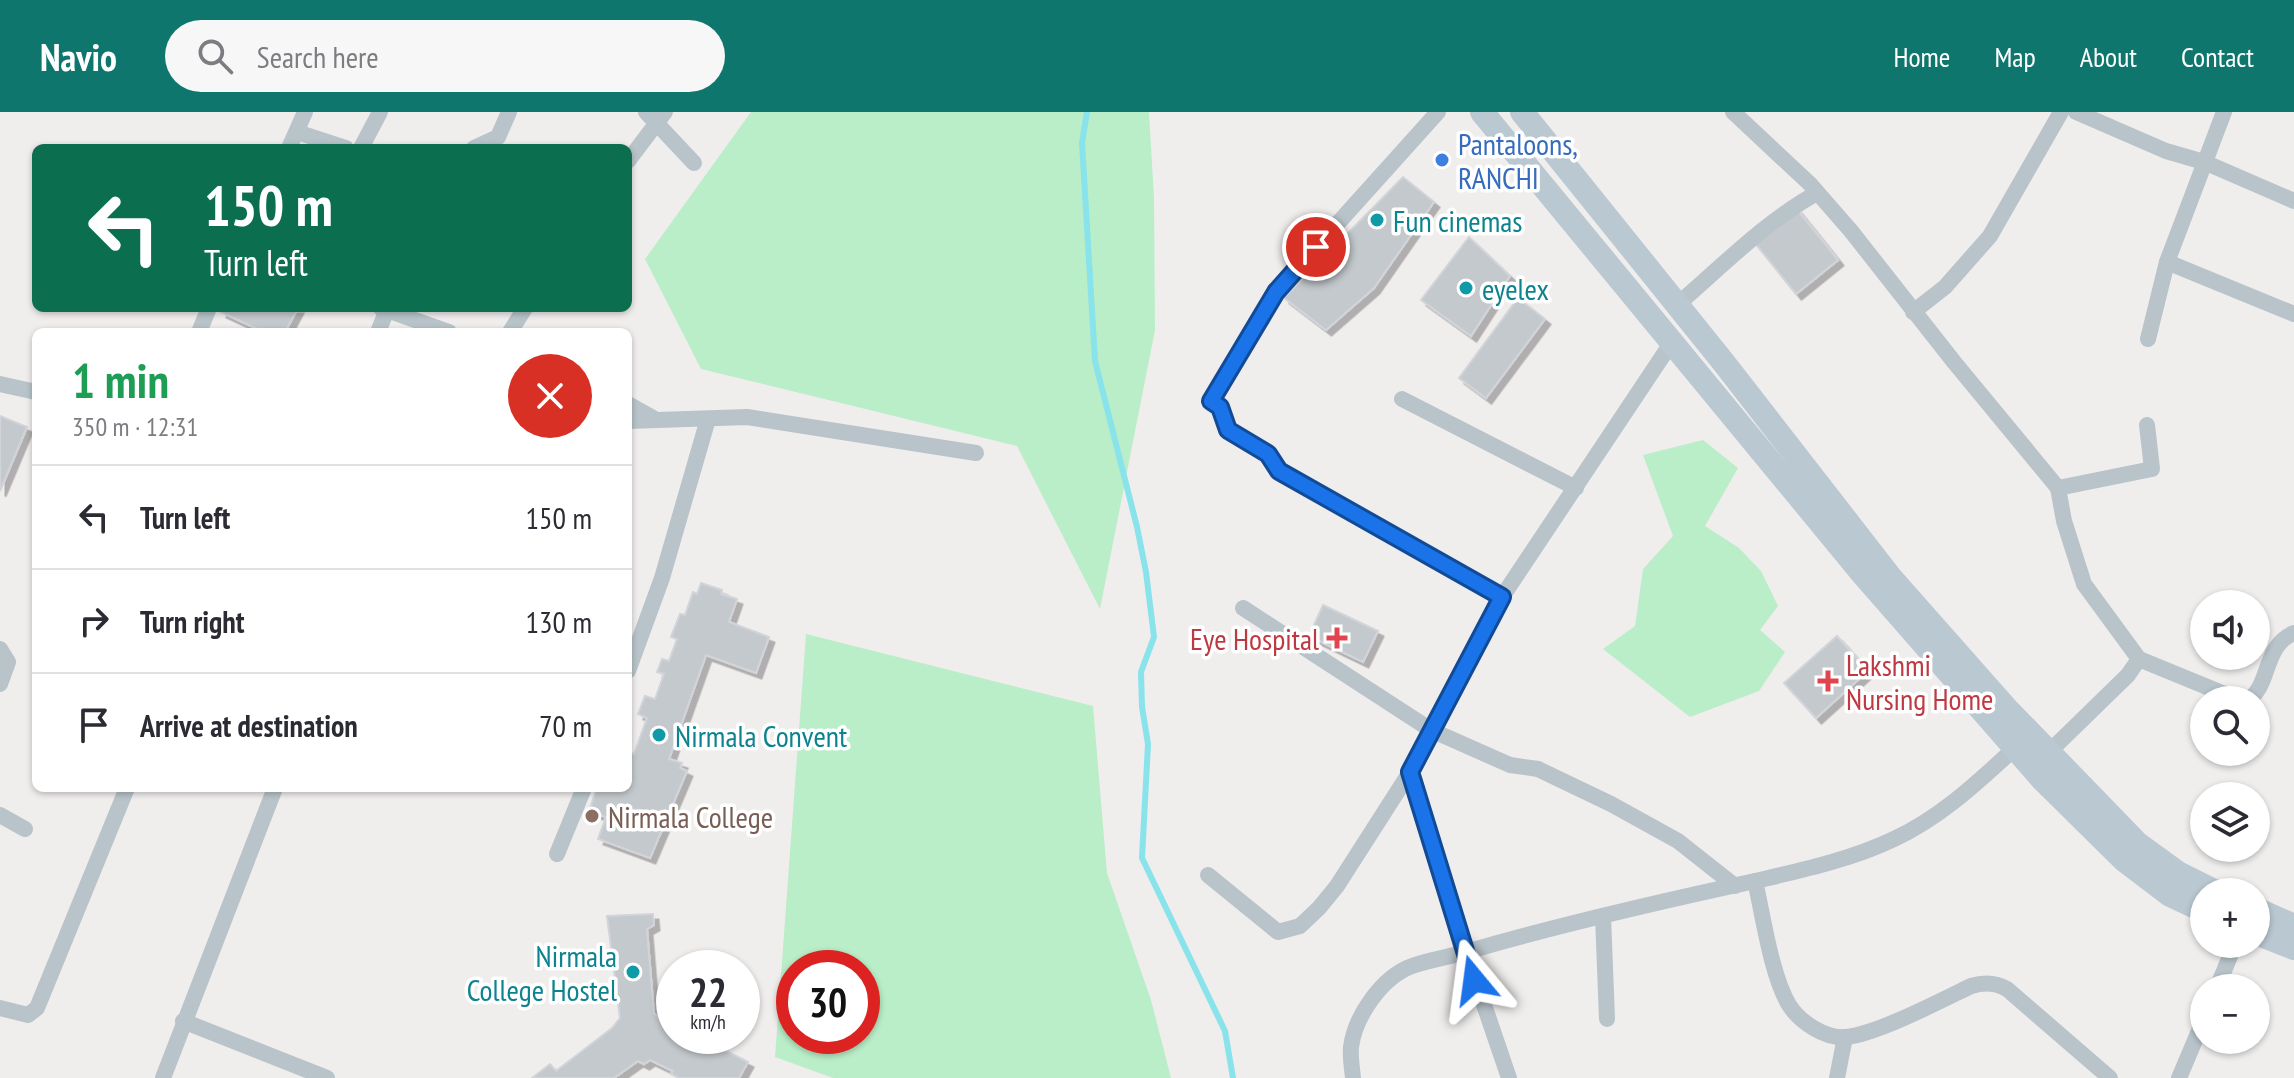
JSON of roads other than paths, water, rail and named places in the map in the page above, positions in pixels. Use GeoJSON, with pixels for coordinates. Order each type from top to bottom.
{"type":"FeatureCollection","features":[{"type":"Feature","properties":{"kind":"main road"},"geometry":{"type":"LineString","coordinates":[[1482,112],[1862,573],[2043,780],[2124,860],[2170,895],[2190,904]]}},
{"type":"Feature","properties":{"kind":"main road"},"geometry":{"type":"LineString","coordinates":[[1522,112],[1891,578],[2048,753],[2138,844],[2190,879]]}},
{"type":"Feature","properties":{"kind":"main road"},"geometry":{"type":"LineString","coordinates":[[2270,915],[2294,926]]}},
{"type":"Feature","properties":{"kind":"main road"},"geometry":{"type":"LineString","coordinates":[[2270,939],[2294,948]]}},
{"type":"Feature","properties":{"kind":"street"},"geometry":{"type":"LineString","coordinates":[[291,144],[305,112]]}},
{"type":"Feature","properties":{"kind":"street"},"geometry":{"type":"LineString","coordinates":[[363,144],[380,112]]}},
{"type":"Feature","properties":{"kind":"street"},"geometry":{"type":"LineString","coordinates":[[496,142],[509,112]]}},
{"type":"Feature","properties":{"kind":"street"},"geometry":{"type":"LineString","coordinates":[[1438,112],[1276,292],[1211,401],[1220,407],[1228,430],[1268,454],[1279,471],[1502,597]]}},
{"type":"Feature","properties":{"kind":"street"},"geometry":{"type":"LineString","coordinates":[[1733,112],[1817,193],[1851,231],[1913,312],[2058,488],[2064,521],[2084,584],[2139,659],[2205,686]]}},
{"type":"Feature","properties":{"kind":"street"},"geometry":{"type":"LineString","coordinates":[[1913,312],[1945,287],[1990,236],[2061,112]]}},
{"type":"Feature","properties":{"kind":"street"},"geometry":{"type":"LineString","coordinates":[[2076,112],[2294,201]]}},
{"type":"Feature","properties":{"kind":"street"},"geometry":{"type":"LineString","coordinates":[[2148,339],[2167,262],[2224,112]]}},
{"type":"Feature","properties":{"kind":"street"},"geometry":{"type":"LineString","coordinates":[[632,154],[655,116],[694,163]]}},
{"type":"Feature","properties":{"kind":"street"},"geometry":{"type":"LineString","coordinates":[[297,132],[334,144]]}},
{"type":"Feature","properties":{"kind":"street"},"geometry":{"type":"LineString","coordinates":[[1677,305],[1747,245],[1817,193]]}},
{"type":"Feature","properties":{"kind":"street"},"geometry":{"type":"LineString","coordinates":[[2167,262],[2294,314]]}},
{"type":"Feature","properties":{"kind":"street"},"geometry":{"type":"LineString","coordinates":[[404,312],[425,315],[443,328]]}},
{"type":"Feature","properties":{"kind":"street"},"geometry":{"type":"LineString","coordinates":[[1208,875],[1278,932],[1300,926],[1319,908],[1337,886],[1410,772],[1502,597],[1672,342]]}},
{"type":"Feature","properties":{"kind":"street"},"geometry":{"type":"LineString","coordinates":[[0,384],[32,391]]}},
{"type":"Feature","properties":{"kind":"street"},"geometry":{"type":"LineString","coordinates":[[1402,399],[1576,488]]}},
{"type":"Feature","properties":{"kind":"street"},"geometry":{"type":"LineString","coordinates":[[632,406],[653,418]]}},
{"type":"Feature","properties":{"kind":"street"},"geometry":{"type":"LineString","coordinates":[[632,421],[747,417],[976,453]]}},
{"type":"Feature","properties":{"kind":"street"},"geometry":{"type":"LineString","coordinates":[[632,660],[662,578],[708,419]]}},
{"type":"Feature","properties":{"kind":"street"},"geometry":{"type":"LineString","coordinates":[[2058,488],[2152,469],[2147,425]]}},
{"type":"Feature","properties":{"kind":"street"},"geometry":{"type":"LineString","coordinates":[[1243,608],[1431,730],[1510,765],[1538,769],[1611,804],[1678,841],[1735,886]]}},
{"type":"Feature","properties":{"kind":"street"},"geometry":{"type":"LineString","coordinates":[[2260,686],[2273,650],[2294,633]]}},
{"type":"Feature","properties":{"kind":"street"},"geometry":{"type":"LineString","coordinates":[[0,649],[8,662],[0,684]]}},
{"type":"Feature","properties":{"kind":"street"},"geometry":{"type":"LineString","coordinates":[[2048,753],[2128,675],[2139,659]]}},
{"type":"Feature","properties":{"kind":"street"},"geometry":{"type":"LineString","coordinates":[[1353,1078],[1351,1048],[1363,1015],[1384,986],[1411,966],[1552,927],[1793,874],[1895,839],[1944,810],[2015,748]]}},
{"type":"Feature","properties":{"kind":"street"},"geometry":{"type":"LineString","coordinates":[[1410,772],[1509,1078]]}},
{"type":"Feature","properties":{"kind":"street"},"geometry":{"type":"LineString","coordinates":[[0,1008],[28,1015],[37,1008],[125,792]]}},
{"type":"Feature","properties":{"kind":"street"},"geometry":{"type":"LineString","coordinates":[[163,1078],[273,792]]}},
{"type":"Feature","properties":{"kind":"street"},"geometry":{"type":"LineString","coordinates":[[557,854],[582,792]]}},
{"type":"Feature","properties":{"kind":"street"},"geometry":{"type":"LineString","coordinates":[[0,815],[25,829]]}},
{"type":"Feature","properties":{"kind":"street"},"geometry":{"type":"LineString","coordinates":[[1755,881],[1777,971],[1789,1005],[1814,1029],[1845,1037],[1873,1029],[1971,986],[1998,984],[2059,1031],[2110,1078]]}},
{"type":"Feature","properties":{"kind":"street"},"geometry":{"type":"LineString","coordinates":[[1603,916],[1607,1019]]}},
{"type":"Feature","properties":{"kind":"street"},"geometry":{"type":"LineString","coordinates":[[183,1021],[327,1078]]}},
{"type":"Feature","properties":{"kind":"street"},"geometry":{"type":"LineString","coordinates":[[1837,1078],[1845,1037]]}},
{"type":"Feature","properties":{"kind":"street"},"geometry":{"type":"LineString","coordinates":[[2179,1078],[2190,1052]]}},
{"type":"Feature","properties":{"kind":"waterway"},"geometry":{"type":"LineString","coordinates":[[1087,112],[1082,143],[1095,361],[1137,527],[1154,637],[1141,672],[1148,744],[1142,858],[1225,1031],[1233,1078]]}},
{"type":"Feature","properties":{"kind":"place","name":"Pantaloons, RANCHI"},"geometry":{"type":"Point","coordinates":[1442,160]}},
{"type":"Feature","properties":{"kind":"place","name":"Fun cinemas"},"geometry":{"type":"Point","coordinates":[1377,220]}},
{"type":"Feature","properties":{"kind":"place","name":"eyelex"},"geometry":{"type":"Point","coordinates":[1466,288]}},
{"type":"Feature","properties":{"kind":"place","name":"Eye Hospital"},"geometry":{"type":"Point","coordinates":[1337,638]}},
{"type":"Feature","properties":{"kind":"place","name":"Lakshmi Nursing Home"},"geometry":{"type":"Point","coordinates":[1828,681]}},
{"type":"Feature","properties":{"kind":"place","name":"Nirmala Convent"},"geometry":{"type":"Point","coordinates":[659,735]}},
{"type":"Feature","properties":{"kind":"place","name":"Nirmala College"},"geometry":{"type":"Point","coordinates":[592,816]}},
{"type":"Feature","properties":{"kind":"place","name":"Nirmala College Hostel"},"geometry":{"type":"Point","coordinates":[633,972]}}]}
